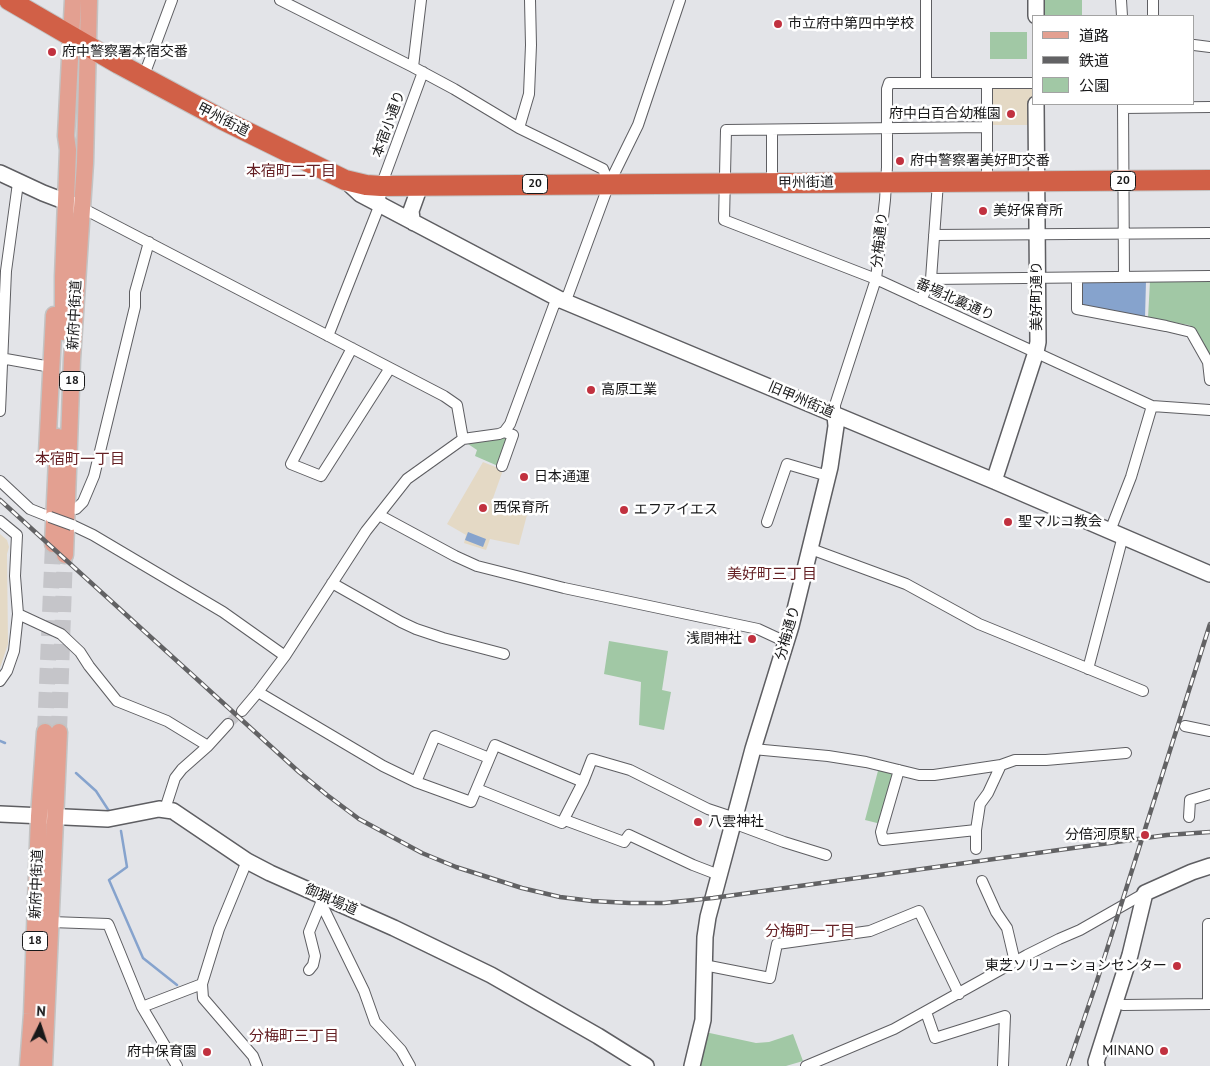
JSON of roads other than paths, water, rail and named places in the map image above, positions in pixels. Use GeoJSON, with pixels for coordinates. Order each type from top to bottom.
{"type":"FeatureCollection","features":[{"type":"Feature","properties":{"kind":"highway","name":"20"},"geometry":{"type":"LineString","coordinates":[[9,0],[79,42]]}},
{"type":"Feature","properties":{"kind":"highway","name":"甲州街道"},"geometry":{"type":"LineString","coordinates":[[79,42],[231,125],[339,177],[366,185],[380,195]]}},
{"type":"Feature","properties":{"kind":"highway","name":"甲州街道"},"geometry":{"type":"LineString","coordinates":[[411,186],[1210,180]]}},
{"type":"Feature","properties":{"kind":"highway","name":"20"},"geometry":{"type":"LineString","coordinates":[[380,195],[411,186]]}},
{"type":"Feature","properties":{"kind":"main road"},"geometry":{"type":"LineString","coordinates":[[73,0],[72,17],[79,42]]}},
{"type":"Feature","properties":{"kind":"main road"},"geometry":{"type":"LineString","coordinates":[[79,42],[89,6]]}},
{"type":"Feature","properties":{"kind":"main road","name":"新府中街道"},"geometry":{"type":"LineString","coordinates":[[79,42],[87,75],[82,208],[59,550],[64,314],[63,277],[69,78],[79,42]]}},
{"type":"Feature","properties":{"kind":"main road"},"geometry":{"type":"LineString","coordinates":[[74,525],[84,294],[80,239]]}},
{"type":"Feature","properties":{"kind":"main road"},"geometry":{"type":"LineString","coordinates":[[46,516],[54,312],[63,277]]}},
{"type":"Feature","properties":{"kind":"main road","name":"新府中街道"},"geometry":{"type":"LineString","coordinates":[[28,1066],[39,816],[52,732],[56,817],[44,1066]]}},
{"type":"Feature","properties":{"kind":"street"},"geometry":{"type":"LineString","coordinates":[[143,78],[172,0]]}},
{"type":"Feature","properties":{"kind":"street"},"geometry":{"type":"LineString","coordinates":[[280,0],[423,72],[519,128],[602,170],[609,184]]}},
{"type":"Feature","properties":{"kind":"street"},"geometry":{"type":"LineString","coordinates":[[413,67],[421,0]]}},
{"type":"Feature","properties":{"kind":"street"},"geometry":{"type":"LineString","coordinates":[[519,128],[529,94],[532,45],[530,0]]}},
{"type":"Feature","properties":{"kind":"street"},"geometry":{"type":"LineString","coordinates":[[504,432],[510,424],[554,305],[568,295],[609,184],[638,125],[680,0]]}},
{"type":"Feature","properties":{"kind":"street"},"geometry":{"type":"LineString","coordinates":[[926,0],[926,83],[1032,83]]}},
{"type":"Feature","properties":{"kind":"street"},"geometry":{"type":"LineString","coordinates":[[1036,0],[1036,15]]}},
{"type":"Feature","properties":{"kind":"street"},"geometry":{"type":"LineString","coordinates":[[1121,0],[1122,15]]}},
{"type":"Feature","properties":{"kind":"street"},"geometry":{"type":"LineString","coordinates":[[1153,0],[1153,15]]}},
{"type":"Feature","properties":{"kind":"street"},"geometry":{"type":"LineString","coordinates":[[1195,45],[1210,47]]}},
{"type":"Feature","properties":{"kind":"street","name":"本宿小通り"},"geometry":{"type":"LineString","coordinates":[[328,336],[423,72]]}},
{"type":"Feature","properties":{"kind":"street","name":"分梅通り"},"geometry":{"type":"LineString","coordinates":[[692,1066],[703,1020],[706,925],[753,749],[786,642],[810,549],[828,476],[836,426],[835,405],[876,279],[885,183],[887,89],[889,83],[926,83]]}},
{"type":"Feature","properties":{"kind":"street"},"geometry":{"type":"LineString","coordinates":[[987,83],[987,182]]}},
{"type":"Feature","properties":{"kind":"street","name":"美好町通り"},"geometry":{"type":"LineString","coordinates":[[994,481],[1036,352],[1036,105]]}},
{"type":"Feature","properties":{"kind":"street"},"geometry":{"type":"LineString","coordinates":[[1124,277],[1123,106],[1210,107]]}},
{"type":"Feature","properties":{"kind":"street"},"geometry":{"type":"LineString","coordinates":[[724,184],[726,130],[987,127]]}},
{"type":"Feature","properties":{"kind":"street"},"geometry":{"type":"LineString","coordinates":[[772,130],[772,183]]}},
{"type":"Feature","properties":{"kind":"street"},"geometry":{"type":"LineString","coordinates":[[0,173],[104,217],[444,396],[457,405],[463,439]]}},
{"type":"Feature","properties":{"kind":"street"},"geometry":{"type":"LineString","coordinates":[[0,411],[3,270],[18,182]]}},
{"type":"Feature","properties":{"kind":"street"},"geometry":{"type":"LineString","coordinates":[[921,300],[931,279],[938,182]]}},
{"type":"Feature","properties":{"kind":"street","name":"番場北裏通り"},"geometry":{"type":"LineString","coordinates":[[724,184],[724,220],[876,279],[1152,406],[1210,410]]}},
{"type":"Feature","properties":{"kind":"street"},"geometry":{"type":"LineString","coordinates":[[411,186],[411,211],[414,223]]}},
{"type":"Feature","properties":{"kind":"street","name":"旧甲州街道"},"geometry":{"type":"LineString","coordinates":[[380,195],[397,213],[414,223],[561,300],[994,481],[1210,574]]}},
{"type":"Feature","properties":{"kind":"street"},"geometry":{"type":"LineString","coordinates":[[934,235],[1210,234]]}},
{"type":"Feature","properties":{"kind":"street"},"geometry":{"type":"LineString","coordinates":[[76,508],[83,502],[94,476],[135,307],[135,292],[149,242]]}},
{"type":"Feature","properties":{"kind":"street"},"geometry":{"type":"LineString","coordinates":[[931,279],[1210,276]]}},
{"type":"Feature","properties":{"kind":"street"},"geometry":{"type":"LineString","coordinates":[[1076,278],[1077,309],[1191,332],[1208,362],[1210,380]]}},
{"type":"Feature","properties":{"kind":"street"},"geometry":{"type":"LineString","coordinates":[[352,348],[291,464],[321,476],[390,368]]}},
{"type":"Feature","properties":{"kind":"street"},"geometry":{"type":"LineString","coordinates":[[1,358],[51,368]]}},
{"type":"Feature","properties":{"kind":"street"},"geometry":{"type":"LineString","coordinates":[[1088,669],[1116,534],[1152,406]]}},
{"type":"Feature","properties":{"kind":"street"},"geometry":{"type":"LineString","coordinates":[[242,711],[285,656],[366,531],[408,479],[463,439],[504,432],[513,436],[502,466]]}},
{"type":"Feature","properties":{"kind":"street"},"geometry":{"type":"LineString","coordinates":[[767,522],[788,464],[828,476]]}},
{"type":"Feature","properties":{"kind":"street"},"geometry":{"type":"LineString","coordinates":[[0,481],[30,509],[74,525],[93,535],[223,612],[285,656]]}},
{"type":"Feature","properties":{"kind":"street"},"geometry":{"type":"LineString","coordinates":[[379,515],[477,566],[564,588],[758,629],[786,642]]}},
{"type":"Feature","properties":{"kind":"street"},"geometry":{"type":"LineString","coordinates":[[0,521],[17,536],[15,576],[18,614],[14,650],[7,671],[0,681]]}},
{"type":"Feature","properties":{"kind":"street"},"geometry":{"type":"LineString","coordinates":[[810,549],[906,584],[979,624],[1143,691]]}},
{"type":"Feature","properties":{"kind":"street"},"geometry":{"type":"LineString","coordinates":[[332,583],[416,629],[504,654]]}},
{"type":"Feature","properties":{"kind":"street"},"geometry":{"type":"LineString","coordinates":[[18,614],[61,634],[80,652],[93,672],[117,701],[168,721],[208,746]]}},
{"type":"Feature","properties":{"kind":"street"},"geometry":{"type":"LineString","coordinates":[[258,692],[383,766],[416,782],[471,802],[495,745],[583,782]]}},
{"type":"Feature","properties":{"kind":"street"},"geometry":{"type":"LineString","coordinates":[[0,814],[108,819],[166,809],[175,778],[228,724]]}},
{"type":"Feature","properties":{"kind":"street"},"geometry":{"type":"LineString","coordinates":[[1185,726],[1210,731]]}},
{"type":"Feature","properties":{"kind":"street"},"geometry":{"type":"LineString","coordinates":[[416,782],[435,736],[489,758]]}},
{"type":"Feature","properties":{"kind":"street"},"geometry":{"type":"LineString","coordinates":[[753,749],[866,762],[919,775],[934,775],[1001,765],[1016,760],[1046,760],[1126,753]]}},
{"type":"Feature","properties":{"kind":"street"},"geometry":{"type":"LineString","coordinates":[[477,789],[562,823],[583,782],[592,759],[630,770],[708,809],[784,842],[826,855]]}},
{"type":"Feature","properties":{"kind":"street"},"geometry":{"type":"LineString","coordinates":[[976,849],[976,830],[980,804],[988,793],[1001,765]]}},
{"type":"Feature","properties":{"kind":"street"},"geometry":{"type":"LineString","coordinates":[[899,770],[881,832],[883,840],[976,830]]}},
{"type":"Feature","properties":{"kind":"street"},"geometry":{"type":"LineString","coordinates":[[1189,817],[1190,800],[1210,794]]}},
{"type":"Feature","properties":{"kind":"street","name":"御猟場道"},"geometry":{"type":"LineString","coordinates":[[166,809],[178,814],[270,873],[322,900],[394,928],[491,975],[598,1036],[646,1066]]}},
{"type":"Feature","properties":{"kind":"street"},"geometry":{"type":"LineString","coordinates":[[565,820],[624,842],[629,835],[692,865],[719,875]]}},
{"type":"Feature","properties":{"kind":"street"},"geometry":{"type":"LineString","coordinates":[[247,860],[219,929],[202,984],[203,998],[254,1056],[257,1066]]}},
{"type":"Feature","properties":{"kind":"street"},"geometry":{"type":"LineString","coordinates":[[806,1066],[875,1038],[959,994],[1014,962],[1080,930],[1144,893],[1210,866]]}},
{"type":"Feature","properties":{"kind":"street"},"geometry":{"type":"LineString","coordinates":[[982,881],[996,912],[1007,928],[1014,962]]}},
{"type":"Feature","properties":{"kind":"street"},"geometry":{"type":"LineString","coordinates":[[1097,1066],[1096,1062],[1130,955],[1144,893]]}},
{"type":"Feature","properties":{"kind":"street"},"geometry":{"type":"LineString","coordinates":[[309,970],[313,965],[315,956],[309,932],[322,900]]}},
{"type":"Feature","properties":{"kind":"street"},"geometry":{"type":"LineString","coordinates":[[322,900],[364,991],[375,1022],[401,1050],[410,1066]]}},
{"type":"Feature","properties":{"kind":"street"},"geometry":{"type":"LineString","coordinates":[[704,965],[770,978],[777,944],[870,931],[919,912],[959,994]]}},
{"type":"Feature","properties":{"kind":"street"},"geometry":{"type":"LineString","coordinates":[[52,922],[108,924],[110,926],[142,1007],[177,1066]]}},
{"type":"Feature","properties":{"kind":"street"},"geometry":{"type":"LineString","coordinates":[[1123,1005],[1209,1004],[1208,924],[1210,924]]}},
{"type":"Feature","properties":{"kind":"street"},"geometry":{"type":"LineString","coordinates":[[142,1007],[202,984]]}},
{"type":"Feature","properties":{"kind":"street"},"geometry":{"type":"LineString","coordinates":[[926,1012],[934,1038],[1005,1016],[1003,1066]]}},
{"type":"Feature","properties":{"kind":"water"},"geometry":{"type":"Polygon","coordinates":[[[1146,281],[1145,318],[1080,306],[1080,282],[1146,281]]]}},
{"type":"Feature","properties":{"kind":"water"},"geometry":{"type":"Polygon","coordinates":[[[468,532],[486,539],[483,547],[465,540],[468,532]]]}},
{"type":"Feature","properties":{"kind":"waterway"},"geometry":{"type":"LineString","coordinates":[[0,741],[5,743]]}},
{"type":"Feature","properties":{"kind":"waterway"},"geometry":{"type":"LineString","coordinates":[[76,773],[96,791],[109,811]]}},
{"type":"Feature","properties":{"kind":"waterway"},"geometry":{"type":"LineString","coordinates":[[121,831],[127,867],[109,880],[143,958],[177,985]]}},
{"type":"Feature","properties":{"kind":"tunnel"},"geometry":{"type":"LineString","coordinates":[[45,732],[53,544]]}},
{"type":"Feature","properties":{"kind":"tunnel"},"geometry":{"type":"LineString","coordinates":[[59,732],[65,555]]}},
{"type":"Feature","properties":{"kind":"tunnel"},"geometry":{"type":"LineString","coordinates":[[228,724],[242,711]]}},
{"type":"Feature","properties":{"kind":"railway"},"geometry":{"type":"LineString","coordinates":[[0,500],[299,772],[359,819],[422,853],[456,867],[522,888],[560,897],[592,901],[664,903],[713,898],[1167,835],[1210,832]]}},
{"type":"Feature","properties":{"kind":"railway"},"geometry":{"type":"LineString","coordinates":[[1068,1066],[1096,984],[1210,624]]}},
{"type":"Feature","properties":{"kind":"place","name":"市立府中第四中学校"},"geometry":{"type":"Point","coordinates":[778,24]}},
{"type":"Feature","properties":{"kind":"place","name":"府中警察署本宿交番"},"geometry":{"type":"Point","coordinates":[52,52]}},
{"type":"Feature","properties":{"kind":"place","name":"府中白百合幼稚園"},"geometry":{"type":"Point","coordinates":[1011,114]}},
{"type":"Feature","properties":{"kind":"place","name":"府中警察署美好町交番"},"geometry":{"type":"Point","coordinates":[900,161]}},
{"type":"Feature","properties":{"kind":"place","name":"美好保育所"},"geometry":{"type":"Point","coordinates":[983,211]}},
{"type":"Feature","properties":{"kind":"place","name":"高原工業"},"geometry":{"type":"Point","coordinates":[591,390]}},
{"type":"Feature","properties":{"kind":"place","name":"日本通運"},"geometry":{"type":"Point","coordinates":[524,477]}},
{"type":"Feature","properties":{"kind":"place","name":"西保育所"},"geometry":{"type":"Point","coordinates":[483,508]}},
{"type":"Feature","properties":{"kind":"place","name":"エフアイエス"},"geometry":{"type":"Point","coordinates":[624,510]}},
{"type":"Feature","properties":{"kind":"place","name":"聖マルコ教会"},"geometry":{"type":"Point","coordinates":[1008,522]}},
{"type":"Feature","properties":{"kind":"place","name":"浅間神社"},"geometry":{"type":"Point","coordinates":[752,639]}},
{"type":"Feature","properties":{"kind":"place","name":"八雲神社"},"geometry":{"type":"Point","coordinates":[698,822]}},
{"type":"Feature","properties":{"kind":"place","name":"分倍河原駅"},"geometry":{"type":"Point","coordinates":[1145,835]}},
{"type":"Feature","properties":{"kind":"place","name":"東芝ソリューションセンター"},"geometry":{"type":"Point","coordinates":[1177,966]}},
{"type":"Feature","properties":{"kind":"place","name":"MINANO"},"geometry":{"type":"Point","coordinates":[1164,1051]}},
{"type":"Feature","properties":{"kind":"place","name":"府中保育園"},"geometry":{"type":"Point","coordinates":[207,1052]}},
{"type":"Feature","properties":{"kind":"district","name":"本宿町二丁目"},"geometry":{"type":"Point","coordinates":[291,172]}},
{"type":"Feature","properties":{"kind":"district","name":"本宿町一丁目"},"geometry":{"type":"Point","coordinates":[80,460]}},
{"type":"Feature","properties":{"kind":"district","name":"美好町三丁目"},"geometry":{"type":"Point","coordinates":[772,575]}},
{"type":"Feature","properties":{"kind":"district","name":"分梅町一丁目"},"geometry":{"type":"Point","coordinates":[810,932]}},
{"type":"Feature","properties":{"kind":"district","name":"分梅町三丁目"},"geometry":{"type":"Point","coordinates":[294,1037]}}]}
